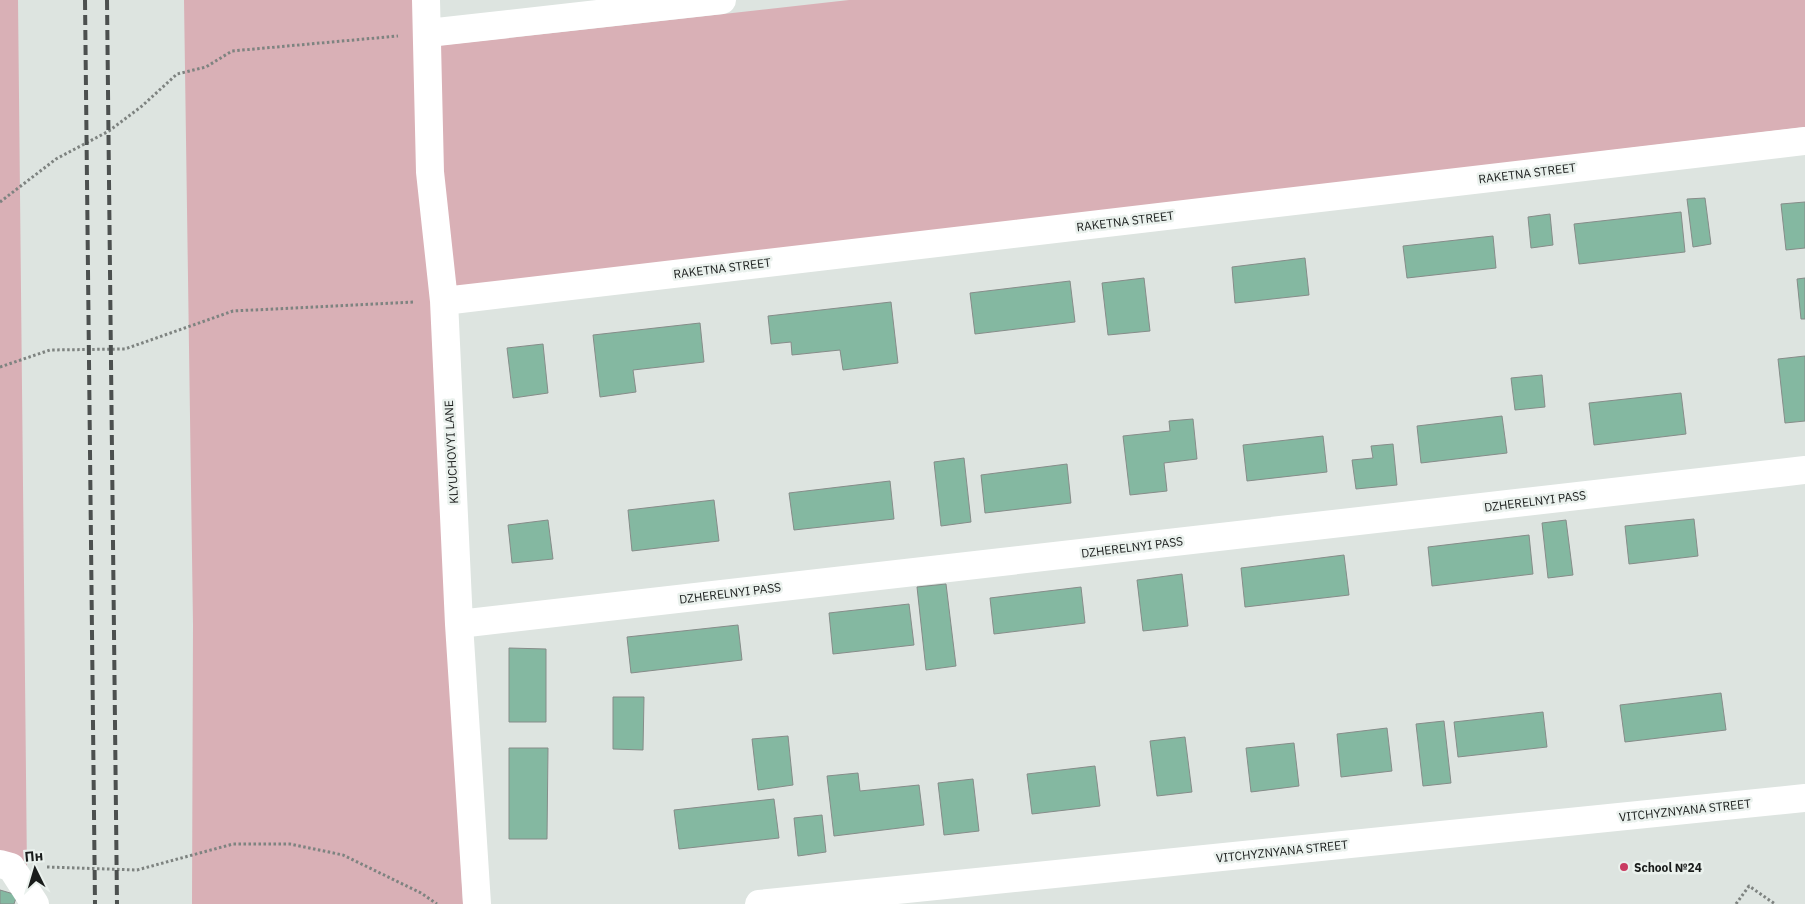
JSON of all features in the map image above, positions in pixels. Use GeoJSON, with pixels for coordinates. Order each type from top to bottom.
{"type":"FeatureCollection","features":[{"type":"Feature","properties":{"kind":"street","name":"KLYUCHOVYI LANE"},"geometry":{"type":"LineString","coordinates":[[426,0],[430,172],[444,301],[459,624],[477,904]]}},
{"type":"Feature","properties":{"kind":"street"},"geometry":{"type":"LineString","coordinates":[[428,33],[722,0]]}},
{"type":"Feature","properties":{"kind":"street","name":"RAKETNA STREET"},"geometry":{"type":"LineString","coordinates":[[444,301],[1805,141]]}},
{"type":"Feature","properties":{"kind":"street","name":"DZHERELNYI PASS"},"geometry":{"type":"LineString","coordinates":[[459,624],[1805,470]]}},
{"type":"Feature","properties":{"kind":"street","name":"VITCHYZNYANA STREET"},"geometry":{"type":"LineString","coordinates":[[759,904],[1805,798]]}},
{"type":"Feature","properties":{"kind":"street"},"geometry":{"type":"LineString","coordinates":[[6,865],[35,904]]}},
{"type":"Feature","properties":{"kind":"path"},"geometry":{"type":"LineString","coordinates":[[0,202],[56,159],[109,131],[142,106],[177,74],[206,67],[232,51],[428,33]]}},
{"type":"Feature","properties":{"kind":"path"},"geometry":{"type":"LineString","coordinates":[[0,367],[50,350],[125,349],[233,311],[444,301]]}},
{"type":"Feature","properties":{"kind":"path"},"geometry":{"type":"LineString","coordinates":[[6,865],[138,870],[233,844],[290,844],[343,855],[421,893],[437,904]]}},
{"type":"Feature","properties":{"kind":"path"},"geometry":{"type":"LineString","coordinates":[[1736,904],[1749,886],[1775,904]]}},
{"type":"Feature","properties":{"kind":"shaded area"},"geometry":{"type":"Polygon","coordinates":[[[0,0],[18,0],[27,872],[0,871],[0,0]]]}},
{"type":"Feature","properties":{"kind":"shaded area"},"geometry":{"type":"Polygon","coordinates":[[[184,0],[415,0],[417,48],[849,0],[1805,0],[1805,127],[431,292],[463,904],[192,904],[193,625],[184,0]]]}},
{"type":"Feature","properties":{"kind":"building"},"geometry":{"type":"Polygon","coordinates":[[[1705,198],[1711,244],[1693,247],[1687,199],[1705,198]]]}},
{"type":"Feature","properties":{"kind":"building"},"geometry":{"type":"Polygon","coordinates":[[[1805,202],[1805,248],[1786,250],[1781,204],[1805,202]]]}},
{"type":"Feature","properties":{"kind":"building"},"geometry":{"type":"Polygon","coordinates":[[[1681,212],[1685,252],[1579,264],[1574,224],[1681,212]]]}},
{"type":"Feature","properties":{"kind":"building"},"geometry":{"type":"Polygon","coordinates":[[[1550,214],[1553,245],[1531,248],[1528,217],[1550,214]]]}},
{"type":"Feature","properties":{"kind":"building"},"geometry":{"type":"Polygon","coordinates":[[[1493,236],[1496,268],[1407,278],[1403,246],[1493,236]]]}},
{"type":"Feature","properties":{"kind":"building"},"geometry":{"type":"Polygon","coordinates":[[[1305,258],[1309,295],[1235,303],[1232,267],[1305,258]]]}},
{"type":"Feature","properties":{"kind":"building"},"geometry":{"type":"Polygon","coordinates":[[[1144,278],[1150,331],[1108,335],[1102,283],[1144,278]]]}},
{"type":"Feature","properties":{"kind":"building"},"geometry":{"type":"Polygon","coordinates":[[[1805,278],[1805,319],[1801,319],[1797,279],[1805,278]]]}},
{"type":"Feature","properties":{"kind":"building"},"geometry":{"type":"Polygon","coordinates":[[[1070,281],[1075,322],[975,334],[970,293],[1070,281]]]}},
{"type":"Feature","properties":{"kind":"building"},"geometry":{"type":"Polygon","coordinates":[[[891,302],[898,363],[843,370],[840,350],[792,355],[791,342],[771,344],[768,316],[891,302]]]}},
{"type":"Feature","properties":{"kind":"building"},"geometry":{"type":"Polygon","coordinates":[[[700,323],[704,362],[633,370],[636,392],[600,397],[593,335],[700,323]]]}},
{"type":"Feature","properties":{"kind":"building"},"geometry":{"type":"Polygon","coordinates":[[[543,344],[548,393],[513,398],[507,348],[543,344]]]}},
{"type":"Feature","properties":{"kind":"building"},"geometry":{"type":"Polygon","coordinates":[[[1805,356],[1805,421],[1785,423],[1778,359],[1805,356]]]}},
{"type":"Feature","properties":{"kind":"building"},"geometry":{"type":"Polygon","coordinates":[[[1542,375],[1545,407],[1515,410],[1511,378],[1542,375]]]}},
{"type":"Feature","properties":{"kind":"building"},"geometry":{"type":"Polygon","coordinates":[[[1681,393],[1686,434],[1594,445],[1589,403],[1681,393]]]}},
{"type":"Feature","properties":{"kind":"building"},"geometry":{"type":"Polygon","coordinates":[[[1502,416],[1507,453],[1421,463],[1417,426],[1502,416]]]}},
{"type":"Feature","properties":{"kind":"building"},"geometry":{"type":"Polygon","coordinates":[[[1193,419],[1197,459],[1164,463],[1167,491],[1130,495],[1123,436],[1170,431],[1169,421],[1193,419]]]}},
{"type":"Feature","properties":{"kind":"building"},"geometry":{"type":"Polygon","coordinates":[[[1323,436],[1327,472],[1247,481],[1243,445],[1323,436]]]}},
{"type":"Feature","properties":{"kind":"building"},"geometry":{"type":"Polygon","coordinates":[[[1393,444],[1397,485],[1356,489],[1352,460],[1373,458],[1371,446],[1393,444]]]}},
{"type":"Feature","properties":{"kind":"building"},"geometry":{"type":"Polygon","coordinates":[[[964,458],[971,522],[941,526],[934,462],[964,458]]]}},
{"type":"Feature","properties":{"kind":"building"},"geometry":{"type":"Polygon","coordinates":[[[1067,464],[1071,503],[985,513],[981,475],[1067,464]]]}},
{"type":"Feature","properties":{"kind":"building"},"geometry":{"type":"Polygon","coordinates":[[[890,481],[894,519],[794,530],[789,493],[890,481]]]}},
{"type":"Feature","properties":{"kind":"building"},"geometry":{"type":"Polygon","coordinates":[[[714,500],[719,541],[632,551],[628,510],[714,500]]]}},
{"type":"Feature","properties":{"kind":"building"},"geometry":{"type":"Polygon","coordinates":[[[1694,519],[1698,556],[1629,564],[1625,526],[1694,519]]]}},
{"type":"Feature","properties":{"kind":"building"},"geometry":{"type":"Polygon","coordinates":[[[548,520],[553,559],[512,563],[508,525],[548,520]]]}},
{"type":"Feature","properties":{"kind":"building"},"geometry":{"type":"Polygon","coordinates":[[[1566,520],[1573,575],[1548,578],[1542,523],[1566,520]]]}},
{"type":"Feature","properties":{"kind":"building"},"geometry":{"type":"Polygon","coordinates":[[[1529,535],[1533,574],[1432,586],[1428,547],[1529,535]]]}},
{"type":"Feature","properties":{"kind":"building"},"geometry":{"type":"Polygon","coordinates":[[[1344,555],[1349,595],[1245,607],[1241,568],[1344,555]]]}},
{"type":"Feature","properties":{"kind":"building"},"geometry":{"type":"Polygon","coordinates":[[[1182,574],[1188,626],[1143,631],[1137,580],[1182,574]]]}},
{"type":"Feature","properties":{"kind":"building"},"geometry":{"type":"Polygon","coordinates":[[[946,584],[956,666],[926,670],[917,587],[946,584]]]}},
{"type":"Feature","properties":{"kind":"building"},"geometry":{"type":"Polygon","coordinates":[[[1081,587],[1085,623],[994,634],[990,598],[1081,587]]]}},
{"type":"Feature","properties":{"kind":"building"},"geometry":{"type":"Polygon","coordinates":[[[909,604],[914,645],[833,654],[829,613],[909,604]]]}},
{"type":"Feature","properties":{"kind":"building"},"geometry":{"type":"Polygon","coordinates":[[[738,625],[742,660],[631,673],[627,637],[738,625]]]}},
{"type":"Feature","properties":{"kind":"building"},"geometry":{"type":"Polygon","coordinates":[[[509,648],[546,649],[546,722],[509,722],[509,648]]]}},
{"type":"Feature","properties":{"kind":"building"},"geometry":{"type":"Polygon","coordinates":[[[1721,693],[1726,730],[1625,742],[1620,705],[1721,693]]]}},
{"type":"Feature","properties":{"kind":"building"},"geometry":{"type":"Polygon","coordinates":[[[613,697],[644,697],[643,750],[613,749],[613,697]]]}},
{"type":"Feature","properties":{"kind":"building"},"geometry":{"type":"Polygon","coordinates":[[[1543,712],[1547,747],[1458,757],[1454,722],[1543,712]]]}},
{"type":"Feature","properties":{"kind":"building"},"geometry":{"type":"Polygon","coordinates":[[[1444,721],[1451,783],[1423,786],[1416,724],[1444,721]]]}},
{"type":"Feature","properties":{"kind":"building"},"geometry":{"type":"Polygon","coordinates":[[[1387,728],[1392,771],[1341,777],[1337,734],[1387,728]]]}},
{"type":"Feature","properties":{"kind":"building"},"geometry":{"type":"Polygon","coordinates":[[[788,736],[793,785],[758,790],[752,739],[788,736]]]}},
{"type":"Feature","properties":{"kind":"building"},"geometry":{"type":"Polygon","coordinates":[[[1185,737],[1192,792],[1157,796],[1150,741],[1185,737]]]}},
{"type":"Feature","properties":{"kind":"building"},"geometry":{"type":"Polygon","coordinates":[[[1294,743],[1299,786],[1251,792],[1246,748],[1294,743]]]}},
{"type":"Feature","properties":{"kind":"building"},"geometry":{"type":"Polygon","coordinates":[[[509,748],[548,748],[547,839],[509,839],[509,748]]]}},
{"type":"Feature","properties":{"kind":"building"},"geometry":{"type":"Polygon","coordinates":[[[1095,766],[1100,806],[1032,814],[1027,774],[1095,766]]]}},
{"type":"Feature","properties":{"kind":"building"},"geometry":{"type":"Polygon","coordinates":[[[858,773],[860,791],[919,785],[924,825],[834,836],[827,776],[858,773]]]}},
{"type":"Feature","properties":{"kind":"building"},"geometry":{"type":"Polygon","coordinates":[[[973,779],[979,831],[944,835],[938,783],[973,779]]]}},
{"type":"Feature","properties":{"kind":"building"},"geometry":{"type":"Polygon","coordinates":[[[774,799],[779,838],[679,849],[674,810],[774,799]]]}},
{"type":"Feature","properties":{"kind":"building"},"geometry":{"type":"Polygon","coordinates":[[[822,815],[826,852],[798,856],[794,818],[822,815]]]}},
{"type":"Feature","properties":{"kind":"building"},"geometry":{"type":"Polygon","coordinates":[[[0,890],[17,895],[14,904],[0,904],[0,890]]]}},
{"type":"Feature","properties":{"kind":"railway"},"geometry":{"type":"LineString","coordinates":[[85,0],[95,904]]}},
{"type":"Feature","properties":{"kind":"railway"},"geometry":{"type":"LineString","coordinates":[[107,0],[117,904]]}},
{"type":"Feature","properties":{"kind":"place","name":"School №24"},"geometry":{"type":"Point","coordinates":[1624,867]}}]}
